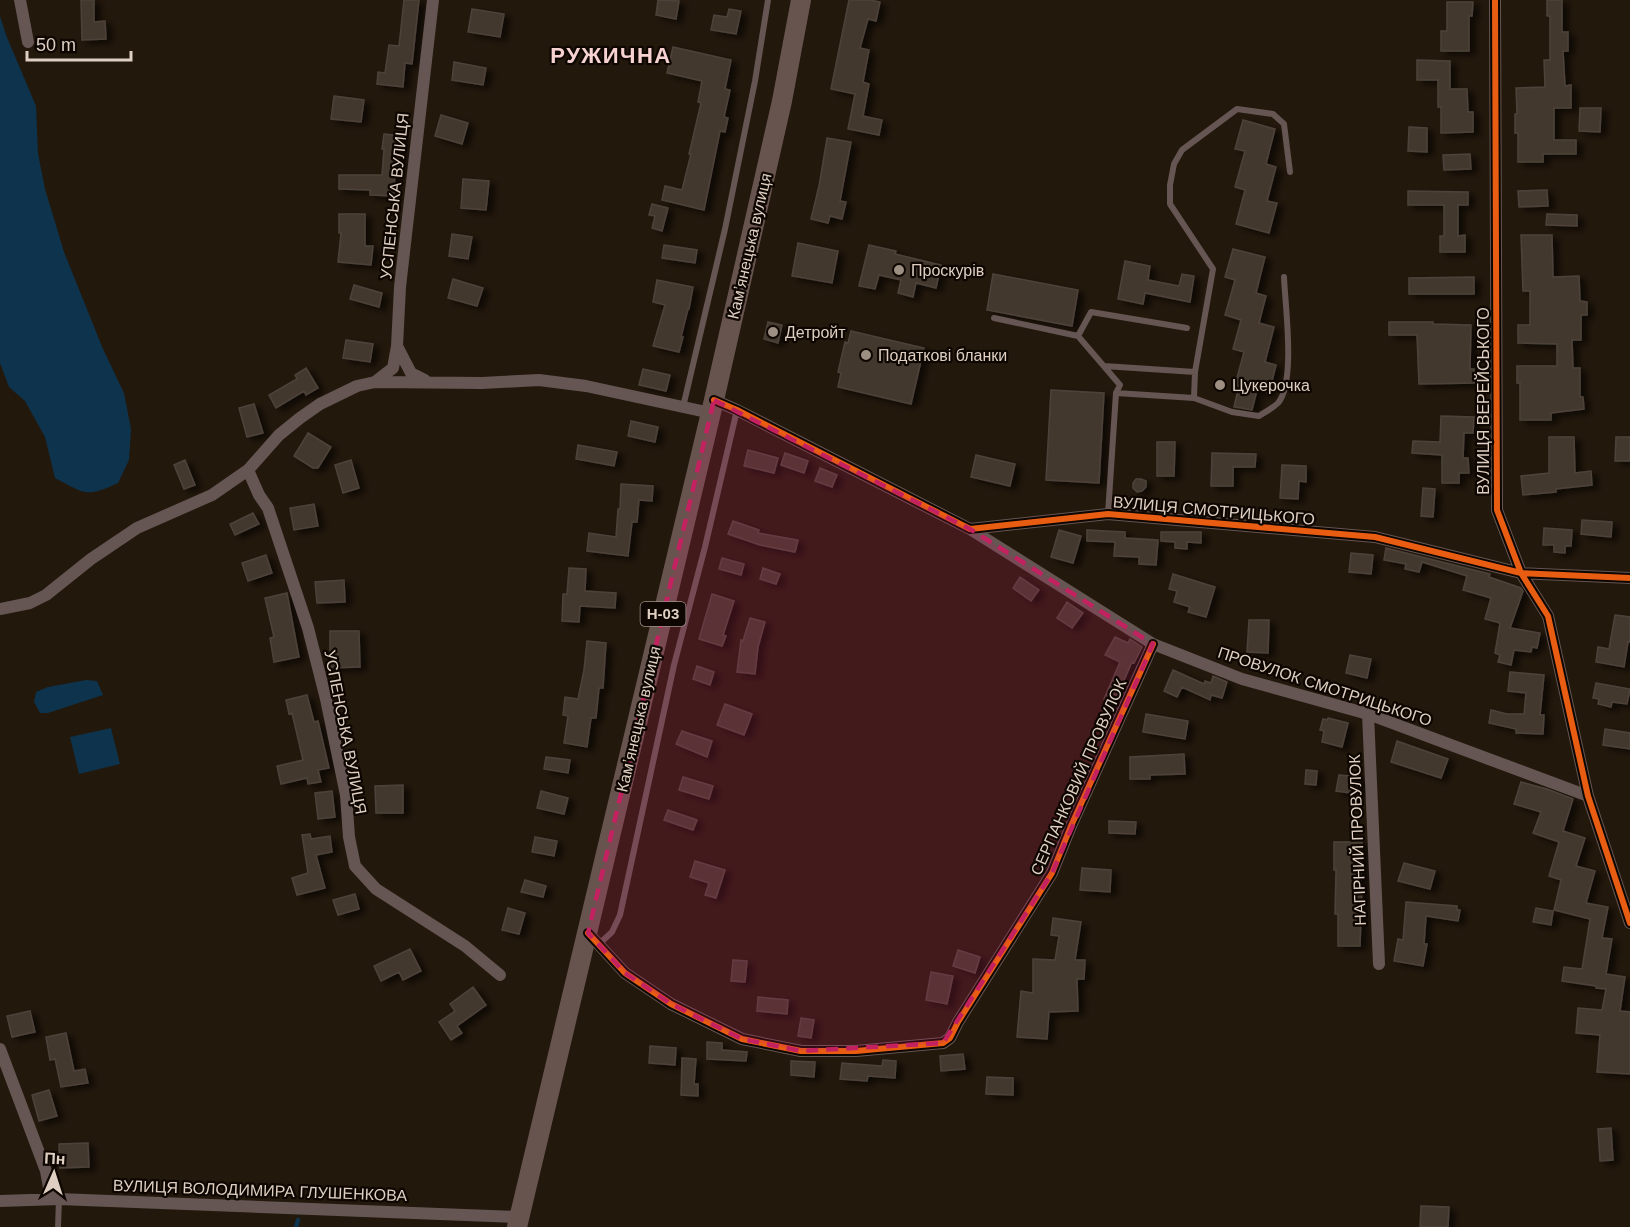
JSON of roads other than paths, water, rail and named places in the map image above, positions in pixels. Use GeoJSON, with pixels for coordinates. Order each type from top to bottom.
{"type":"FeatureCollection","features":[{"type":"Feature","properties":{"kind":"main road","name":"Камʼянецька вулиця"},"geometry":{"type":"LineString","coordinates":[[518,1222],[593,938],[782,101],[801,0]]}},
{"type":"Feature","properties":{"kind":"street"},"geometry":{"type":"LineString","coordinates":[[20,0],[28,42]]}},
{"type":"Feature","properties":{"kind":"street","name":"УСПЕНСЬКА ВУЛИЦЯ"},"geometry":{"type":"LineString","coordinates":[[397,346],[400,287],[433,0]]}},
{"type":"Feature","properties":{"kind":"street","name":"ВУЛИЦЯ ВЕРЕЙСЬКОГО"},"geometry":{"type":"LineString","coordinates":[[1495,0],[1497,510],[1521,573],[1548,616],[1588,795],[1630,923]]}},
{"type":"Feature","properties":{"kind":"street"},"geometry":{"type":"LineString","coordinates":[[375,382],[393,368],[397,346]]}},
{"type":"Feature","properties":{"kind":"street"},"geometry":{"type":"LineString","coordinates":[[397,346],[411,373],[428,382]]}},
{"type":"Feature","properties":{"kind":"street"},"geometry":{"type":"LineString","coordinates":[[0,609],[30,603],[46,596],[91,559],[137,528],[212,495],[248,470],[279,435],[320,404],[357,386],[375,382],[482,383],[539,380],[586,386],[683,407],[712,406],[737,410],[970,529]]}},
{"type":"Feature","properties":{"kind":"street","name":"УСПЕНСЬКА ВУЛИЦЯ"},"geometry":{"type":"LineString","coordinates":[[248,470],[270,515],[308,627],[346,795],[349,837],[355,866],[376,889],[465,946],[500,975]]}},
{"type":"Feature","properties":{"kind":"street","name":"ВУЛИЦЯ СМОТРИЦЬКОГО"},"geometry":{"type":"LineString","coordinates":[[970,529],[1108,514],[1375,537],[1521,573],[1630,578]]}},
{"type":"Feature","properties":{"kind":"street","name":"ПРОВУЛОК СМОТРИЦЬКОГО"},"geometry":{"type":"LineString","coordinates":[[970,529],[1153,644],[1242,679],[1368,714],[1588,795]]}},
{"type":"Feature","properties":{"kind":"street","name":"СЕРПАНКОВИЙ ПРОВУЛОК"},"geometry":{"type":"LineString","coordinates":[[593,938],[625,973],[671,1004],[742,1039],[801,1051],[856,1051],[943,1043],[950,1038],[1052,873],[1153,644]]}},
{"type":"Feature","properties":{"kind":"street","name":"НАГІРНИЙ ПРОВУЛОК"},"geometry":{"type":"LineString","coordinates":[[1368,714],[1379,964]]}},
{"type":"Feature","properties":{"kind":"street"},"geometry":{"type":"LineString","coordinates":[[0,1049],[55,1199]]}},
{"type":"Feature","properties":{"kind":"street","name":"ВУЛИЦЯ ВОЛОДИМИРА ГЛУШЕНКОВА"},"geometry":{"type":"LineString","coordinates":[[0,1201],[55,1199],[518,1222]]}},
{"type":"Feature","properties":{"kind":"lane"},"geometry":{"type":"LineString","coordinates":[[683,407],[725,229],[755,81],[768,0]]}},
{"type":"Feature","properties":{"kind":"lane"},"geometry":{"type":"LineString","coordinates":[[1194,398],[1195,372],[1212,269],[1170,204],[1170,185],[1174,164],[1182,150],[1237,109],[1273,114],[1284,124],[1290,172]]}},
{"type":"Feature","properties":{"kind":"lane"},"geometry":{"type":"LineString","coordinates":[[1116,393],[1194,398],[1232,412],[1258,416],[1278,403],[1289,370],[1284,277]]}},
{"type":"Feature","properties":{"kind":"lane"},"geometry":{"type":"LineString","coordinates":[[1078,336],[1091,312],[1187,328]]}},
{"type":"Feature","properties":{"kind":"lane"},"geometry":{"type":"LineString","coordinates":[[994,318],[1078,336],[1120,385],[1116,393],[1108,514]]}},
{"type":"Feature","properties":{"kind":"lane"},"geometry":{"type":"LineString","coordinates":[[1104,366],[1195,372]]}},
{"type":"Feature","properties":{"kind":"lane"},"geometry":{"type":"LineString","coordinates":[[593,938],[612,932],[620,915],[674,664],[705,547],[737,410]]}},
{"type":"Feature","properties":{"kind":"lane"},"geometry":{"type":"LineString","coordinates":[[55,1199],[58,1227]]}},
{"type":"Feature","properties":{"kind":"water"},"geometry":{"type":"Polygon","coordinates":[[[0,16],[36,106],[38,153],[45,189],[64,252],[103,349],[124,393],[131,429],[129,460],[118,483],[99,491],[80,491],[55,478],[45,437],[25,401],[9,387],[0,363],[0,16]]]}},
{"type":"Feature","properties":{"kind":"water"},"geometry":{"type":"Polygon","coordinates":[[[86,680],[97,681],[103,695],[48,713],[40,713],[34,702],[36,692],[48,687],[86,680]]]}},
{"type":"Feature","properties":{"kind":"water"},"geometry":{"type":"Polygon","coordinates":[[[111,728],[120,764],[79,774],[70,737],[111,728]]]}},
{"type":"Feature","properties":{"kind":"waterway"},"geometry":{"type":"LineString","coordinates":[[296,1227],[298,1220]]}},
{"type":"Feature","properties":{"kind":"place","name":"Проскурів"},"geometry":{"type":"Point","coordinates":[899,270]}},
{"type":"Feature","properties":{"kind":"place","name":"Детройт"},"geometry":{"type":"Point","coordinates":[773,332]}},
{"type":"Feature","properties":{"kind":"place","name":"Податкові бланки"},"geometry":{"type":"Point","coordinates":[866,355]}},
{"type":"Feature","properties":{"kind":"place","name":"Цукерочка"},"geometry":{"type":"Point","coordinates":[1220,385]}},
{"type":"Feature","properties":{"kind":"district","name":"РУЖИЧНА"},"geometry":{"type":"Point","coordinates":[611,55]}}]}
